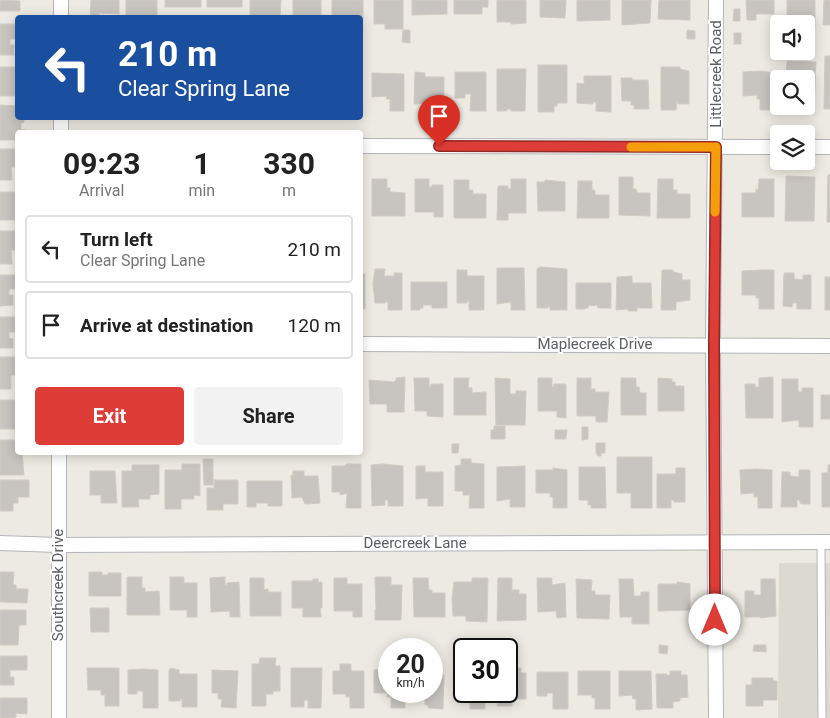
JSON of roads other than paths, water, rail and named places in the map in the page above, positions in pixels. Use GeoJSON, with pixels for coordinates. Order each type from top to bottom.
{"type":"FeatureCollection","features":[{"type":"Feature","properties":{"kind":"street"},"geometry":{"type":"LineString","coordinates":[[61,0],[61,15]]}},
{"type":"Feature","properties":{"kind":"street","name":"Littlecreek Road"},"geometry":{"type":"LineString","coordinates":[[716,0],[714,344],[716,718]]}},
{"type":"Feature","properties":{"kind":"street"},"geometry":{"type":"LineString","coordinates":[[363,146],[770,147]]}},
{"type":"Feature","properties":{"kind":"street"},"geometry":{"type":"LineString","coordinates":[[815,147],[830,147]]}},
{"type":"Feature","properties":{"kind":"street","name":"Maplecreek Drive"},"geometry":{"type":"LineString","coordinates":[[363,344],[714,344],[830,346]]}},
{"type":"Feature","properties":{"kind":"street","name":"Southcreek Drive"},"geometry":{"type":"LineString","coordinates":[[59,718],[58,545],[60,455]]}},
{"type":"Feature","properties":{"kind":"street","name":"Deercreek Lane"},"geometry":{"type":"LineString","coordinates":[[0,543],[58,545],[826,542]]}},
{"type":"Feature","properties":{"kind":"lane"},"geometry":{"type":"LineString","coordinates":[[825,715],[826,542]]}}]}
